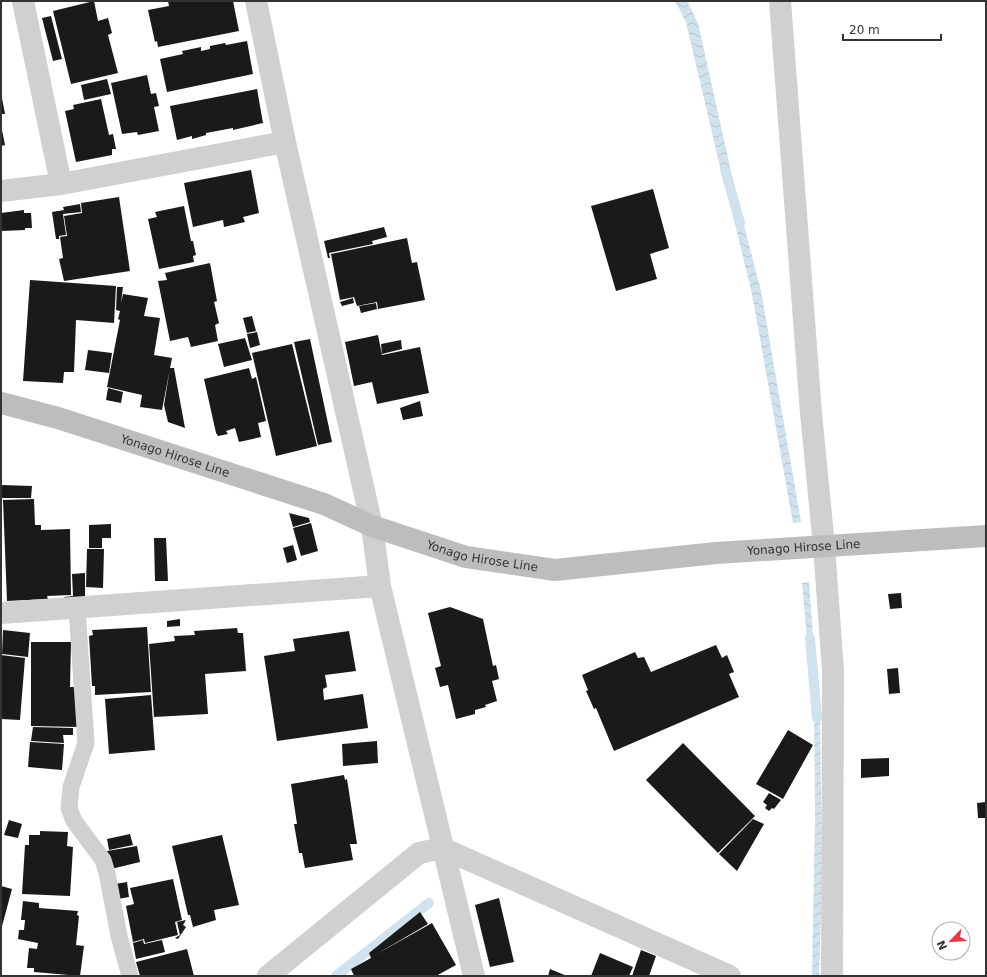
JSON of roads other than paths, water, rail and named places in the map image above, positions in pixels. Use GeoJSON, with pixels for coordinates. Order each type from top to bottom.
{"type":"FeatureCollection","features":[{"type":"Feature","properties":{"kind":"main road","name":"Yonago Hirose Line"},"geometry":{"type":"LineString","coordinates":[[1,403],[58,418],[324,504],[372,526],[466,557],[555,570],[716,553],[986,536]]}},
{"type":"Feature","properties":{"kind":"street"},"geometry":{"type":"LineString","coordinates":[[23,1],[61,184]]}},
{"type":"Feature","properties":{"kind":"street"},"geometry":{"type":"LineString","coordinates":[[256,1],[285,142],[372,526],[380,586],[474,976]]}},
{"type":"Feature","properties":{"kind":"street"},"geometry":{"type":"LineString","coordinates":[[780,1],[811,412],[824,546],[833,672],[832,976]]}},
{"type":"Feature","properties":{"kind":"street"},"geometry":{"type":"LineString","coordinates":[[1,191],[61,184],[285,142]]}},
{"type":"Feature","properties":{"kind":"street"},"geometry":{"type":"LineString","coordinates":[[1,613],[380,586]]}},
{"type":"Feature","properties":{"kind":"street"},"geometry":{"type":"LineString","coordinates":[[268,976],[419,853],[442,848],[730,976]]}},
{"type":"Feature","properties":{"kind":"lane"},"geometry":{"type":"LineString","coordinates":[[77,608],[86,743],[71,787],[69,808],[74,820],[102,860],[107,873],[119,936],[130,976]]}},
{"type":"Feature","properties":{"kind":"water"},"geometry":{"type":"Polygon","coordinates":[[[675,1],[687,1],[698,23],[733,181],[724,184],[686,22],[675,1]]]}},
{"type":"Feature","properties":{"kind":"water"},"geometry":{"type":"Polygon","coordinates":[[[740,210],[761,291],[801,522],[793,523],[752,294],[732,212],[740,210]]]}},
{"type":"Feature","properties":{"kind":"water"},"geometry":{"type":"Polygon","coordinates":[[[809,582],[814,650],[808,651],[802,583],[809,582]]]}},
{"type":"Feature","properties":{"kind":"water"},"geometry":{"type":"Polygon","coordinates":[[[814,705],[820,706],[822,884],[819,976],[812,976],[815,818],[814,705]]]}},
{"type":"Feature","properties":{"kind":"waterway"},"geometry":{"type":"LineString","coordinates":[[725,169],[740,223]]}},
{"type":"Feature","properties":{"kind":"waterway"},"geometry":{"type":"LineString","coordinates":[[810,638],[817,718]]}},
{"type":"Feature","properties":{"kind":"waterway"},"geometry":{"type":"LineString","coordinates":[[336,976],[429,903]]}}]}
